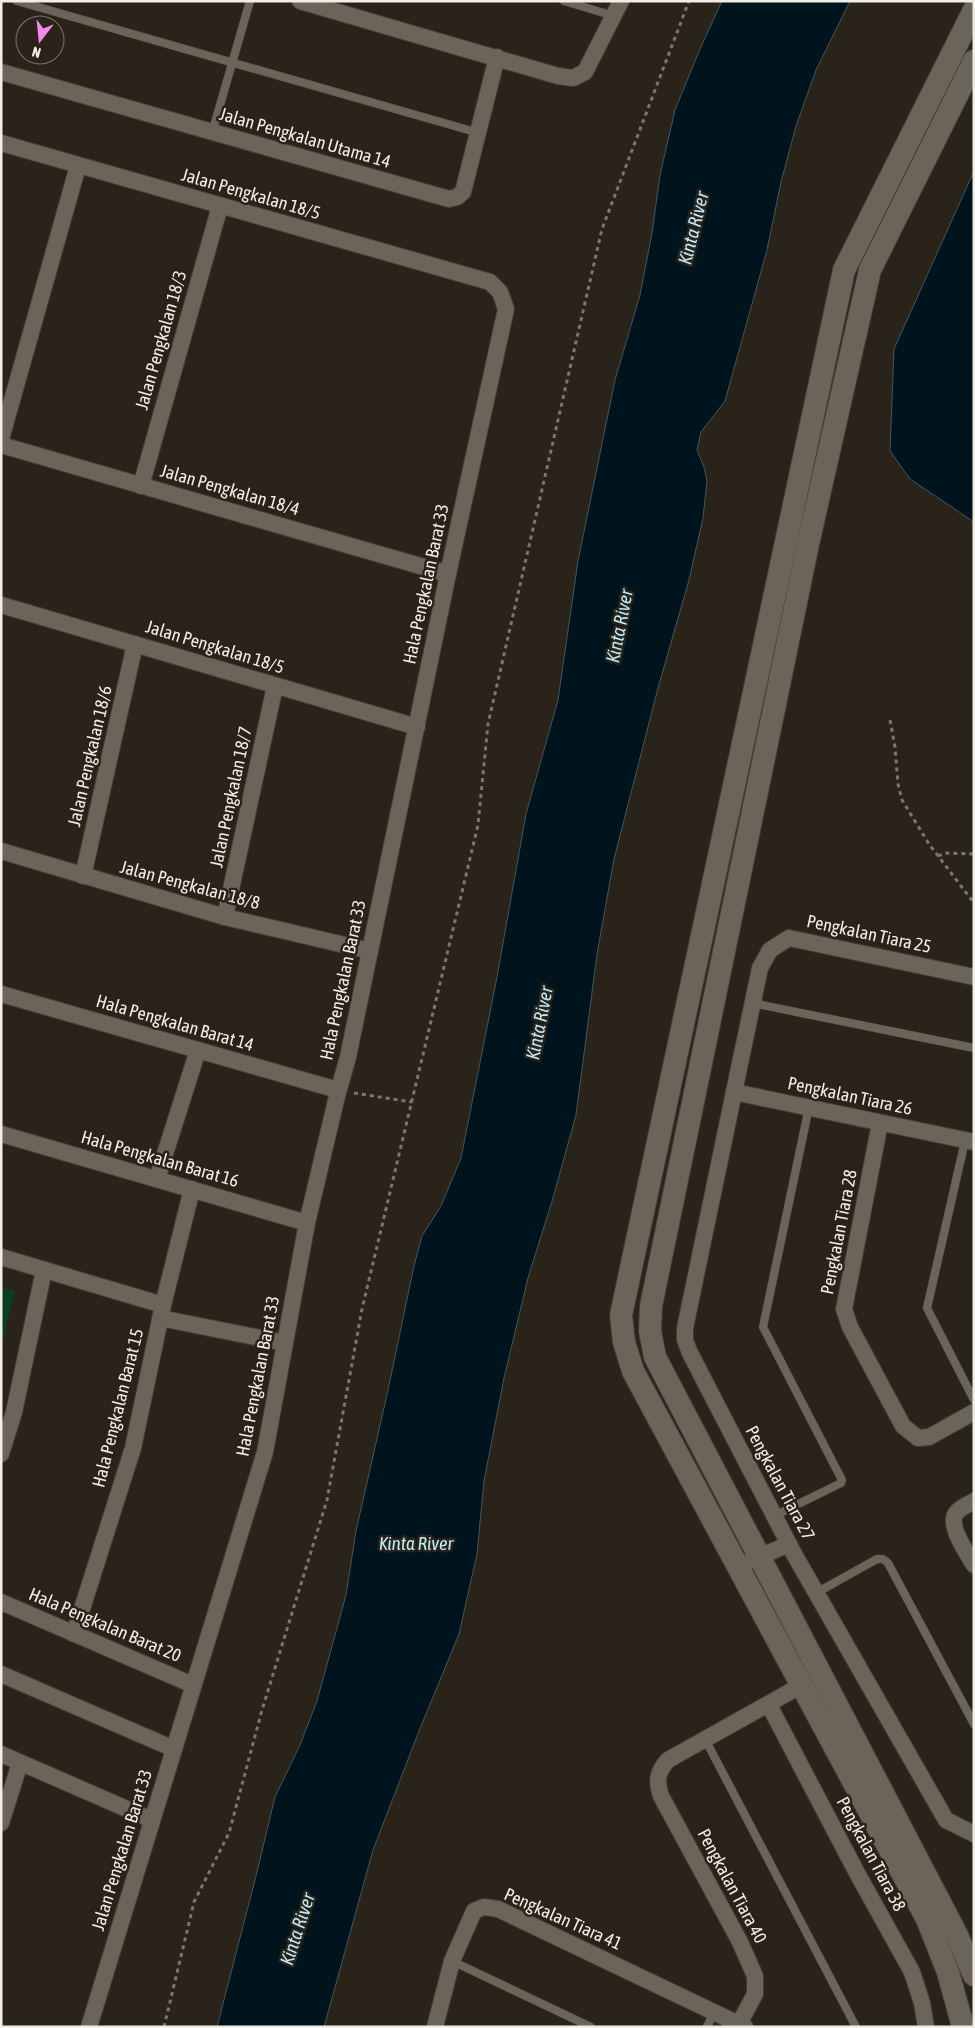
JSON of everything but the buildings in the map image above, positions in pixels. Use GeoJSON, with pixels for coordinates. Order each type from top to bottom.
{"type":"FeatureCollection","features":[{"type":"Feature","properties":{"kind":"street"},"geometry":{"type":"LineString","coordinates":[[300,1],[558,76],[573,78],[585,72],[618,9]]}},
{"type":"Feature","properties":{"kind":"street"},"geometry":{"type":"LineString","coordinates":[[974,10],[844,270],[621,1315],[624,1342],[633,1371],[752,1567],[956,1933],[974,1975]]}},
{"type":"Feature","properties":{"kind":"street","name":"Jalan Pengkalan Utama 14"},"geometry":{"type":"LineString","coordinates":[[1,72],[449,199],[457,197],[463,192],[497,57]]}},
{"type":"Feature","properties":{"kind":"street"},"geometry":{"type":"LineString","coordinates":[[964,2027],[948,1972],[927,1919],[802,1685],[752,1567],[655,1357],[650,1330],[651,1306],[808,544],[870,270],[974,61]]}},
{"type":"Feature","properties":{"kind":"street","name":"Jalan Pengkalan 18/5"},"geometry":{"type":"LineString","coordinates":[[1,143],[490,282]]}},
{"type":"Feature","properties":{"kind":"street"},"geometry":{"type":"LineString","coordinates":[[1,439],[78,166]]}},
{"type":"Feature","properties":{"kind":"street","name":"Jalan Pengkalan 18/3"},"geometry":{"type":"LineString","coordinates":[[141,486],[220,206]]}},
{"type":"Feature","properties":{"kind":"street","name":"Hala Pengkalan Barat 33"},"geometry":{"type":"LineString","coordinates":[[193,1685],[265,1452],[307,1222],[338,1090],[348,1057],[448,574],[506,309],[500,292],[490,282]]}},
{"type":"Feature","properties":{"kind":"street","name":"Jalan Pengkalan 18/4"},"geometry":{"type":"LineString","coordinates":[[1,445],[448,574]]}},
{"type":"Feature","properties":{"kind":"street","name":"Jalan Pengkalan 18/5"},"geometry":{"type":"LineString","coordinates":[[1,605],[417,727]]}},
{"type":"Feature","properties":{"kind":"street","name":"Jalan Pengkalan 18/6"},"geometry":{"type":"LineString","coordinates":[[83,876],[135,644]]}},
{"type":"Feature","properties":{"kind":"street","name":"Jalan Pengkalan 18/7"},"geometry":{"type":"LineString","coordinates":[[225,917],[275,686]]}},
{"type":"Feature","properties":{"kind":"street","name":"Jalan Pengkalan 18/8"},"geometry":{"type":"LineString","coordinates":[[1,852],[225,917],[370,951]]}},
{"type":"Feature","properties":{"kind":"street","name":"Pengkalan Tiara 25"},"geometry":{"type":"LineString","coordinates":[[752,1003],[763,960],[770,950],[789,938],[974,977]]}},
{"type":"Feature","properties":{"kind":"street","name":"Hala Pengkalan Barat 14"},"geometry":{"type":"LineString","coordinates":[[1,994],[338,1090]]}},
{"type":"Feature","properties":{"kind":"street"},"geometry":{"type":"LineString","coordinates":[[734,1092],[752,1003]]}},
{"type":"Feature","properties":{"kind":"street"},"geometry":{"type":"LineString","coordinates":[[157,1179],[198,1050]]}},
{"type":"Feature","properties":{"kind":"street","name":"Pengkalan Tiara 26"},"geometry":{"type":"LineString","coordinates":[[734,1092],[969,1142]]}},
{"type":"Feature","properties":{"kind":"street","name":"Pengkalan Tiara 27"},"geometry":{"type":"LineString","coordinates":[[734,1092],[685,1328],[685,1340],[774,1516],[946,1820],[974,1834]]}},
{"type":"Feature","properties":{"kind":"street","name":"Pengkalan Tiara 28"},"geometry":{"type":"LineString","coordinates":[[880,1123],[844,1309],[850,1327],[903,1426],[918,1438],[929,1437],[974,1412]]}},
{"type":"Feature","properties":{"kind":"street","name":"Hala Pengkalan Barat 16"},"geometry":{"type":"LineString","coordinates":[[1,1134],[307,1222]]}},
{"type":"Feature","properties":{"kind":"street","name":"Hala Pengkalan Barat 15"},"geometry":{"type":"LineString","coordinates":[[74,1634],[132,1448],[162,1311],[192,1189]]}},
{"type":"Feature","properties":{"kind":"street"},"geometry":{"type":"LineString","coordinates":[[1,1257],[162,1311],[285,1344]]}},
{"type":"Feature","properties":{"kind":"street"},"geometry":{"type":"LineString","coordinates":[[1,1454],[14,1412],[44,1270]]}},
{"type":"Feature","properties":{"kind":"street"},"geometry":{"type":"LineString","coordinates":[[974,1501],[956,1512],[953,1521],[954,1528],[974,1565]]}},
{"type":"Feature","properties":{"kind":"street"},"geometry":{"type":"LineString","coordinates":[[752,1567],[792,1549]]}},
{"type":"Feature","properties":{"kind":"street","name":"Hala Pengkalan Barat 20"},"geometry":{"type":"LineString","coordinates":[[1,1602],[193,1685]]}},
{"type":"Feature","properties":{"kind":"street"},"geometry":{"type":"LineString","coordinates":[[1,1674],[174,1749]]}},
{"type":"Feature","properties":{"kind":"street","name":"Jalan Pengkalan Barat 33"},"geometry":{"type":"LineString","coordinates":[[90,2027],[193,1685]]}},
{"type":"Feature","properties":{"kind":"street"},"geometry":{"type":"LineString","coordinates":[[705,1739],[802,1685]]}},
{"type":"Feature","properties":{"kind":"street","name":"Pengkalan Tiara 38"},"geometry":{"type":"LineString","coordinates":[[769,1705],[912,1972],[922,2003],[926,2027]]}},
{"type":"Feature","properties":{"kind":"street","name":"Pengkalan Tiara 40"},"geometry":{"type":"LineString","coordinates":[[705,1739],[668,1760],[658,1775],[657,1785],[661,1796],[740,1942],[755,1976],[755,1994],[742,2026]]}},
{"type":"Feature","properties":{"kind":"street"},"geometry":{"type":"LineString","coordinates":[[1,1754],[152,1820]]}},
{"type":"Feature","properties":{"kind":"street"},"geometry":{"type":"LineString","coordinates":[[1,1823],[20,1762]]}},
{"type":"Feature","properties":{"kind":"street","name":"Pengkalan Tiara 41"},"geometry":{"type":"LineString","coordinates":[[435,2027],[452,1961],[474,1911],[484,1907],[498,1909],[711,2020],[742,2026]]}},
{"type":"Feature","properties":{"kind":"lane"},"geometry":{"type":"LineString","coordinates":[[17,1],[478,133]]}},
{"type":"Feature","properties":{"kind":"lane"},"geometry":{"type":"LineString","coordinates":[[212,133],[250,1]]}},
{"type":"Feature","properties":{"kind":"lane"},"geometry":{"type":"LineString","coordinates":[[564,1],[618,9]]}},
{"type":"Feature","properties":{"kind":"lane"},"geometry":{"type":"LineString","coordinates":[[752,1003],[974,1048]]}},
{"type":"Feature","properties":{"kind":"lane"},"geometry":{"type":"LineString","coordinates":[[774,1516],[841,1483],[842,1480],[763,1327],[809,1107]]}},
{"type":"Feature","properties":{"kind":"lane"},"geometry":{"type":"LineString","coordinates":[[969,1142],[926,1308],[974,1400]]}},
{"type":"Feature","properties":{"kind":"lane"},"geometry":{"type":"LineString","coordinates":[[816,1593],[877,1559],[883,1559],[888,1563],[974,1724]]}},
{"type":"Feature","properties":{"kind":"lane"},"geometry":{"type":"LineString","coordinates":[[705,1739],[856,2027]]}},
{"type":"Feature","properties":{"kind":"lane"},"geometry":{"type":"LineString","coordinates":[[452,1961],[591,2027]]}},
{"type":"Feature","properties":{"kind":"path"},"geometry":{"type":"LineString","coordinates":[[164,2027],[194,1902],[229,1833],[262,1710],[327,1500],[362,1309],[478,825],[488,724],[602,229],[689,1]]}},
{"type":"Feature","properties":{"kind":"path"},"geometry":{"type":"LineString","coordinates":[[890,720],[895,747],[898,784],[902,800],[938,856],[974,903]]}},
{"type":"Feature","properties":{"kind":"path"},"geometry":{"type":"LineString","coordinates":[[938,856],[945,853],[974,854]]}},
{"type":"Feature","properties":{"kind":"path"},"geometry":{"type":"LineString","coordinates":[[338,1090],[412,1102]]}},
{"type":"Feature","properties":{"kind":"green space"},"geometry":{"type":"Polygon","coordinates":[[[1,1287],[15,1291],[1,1348],[1,1287]]]}},
{"type":"Feature","properties":{"kind":"water","name":"Kinta River"},"geometry":{"type":"Polygon","coordinates":[[[722,1],[850,1],[816,70],[796,126],[781,182],[767,250],[725,401],[701,432],[697,450],[707,481],[703,518],[689,580],[658,688],[614,859],[597,954],[576,1115],[528,1278],[504,1378],[484,1481],[477,1554],[459,1634],[373,1850],[324,2027],[217,2027],[275,1797],[300,1745],[317,1701],[346,1595],[356,1531],[422,1236],[441,1206],[461,1158],[497,977],[526,814],[558,700],[578,561],[615,380],[640,295],[652,233],[660,175],[675,110],[722,1]]]}},
{"type":"Feature","properties":{"kind":"water"},"geometry":{"type":"Polygon","coordinates":[[[974,171],[974,522],[910,479],[890,451],[894,349],[974,171]]]}}]}
